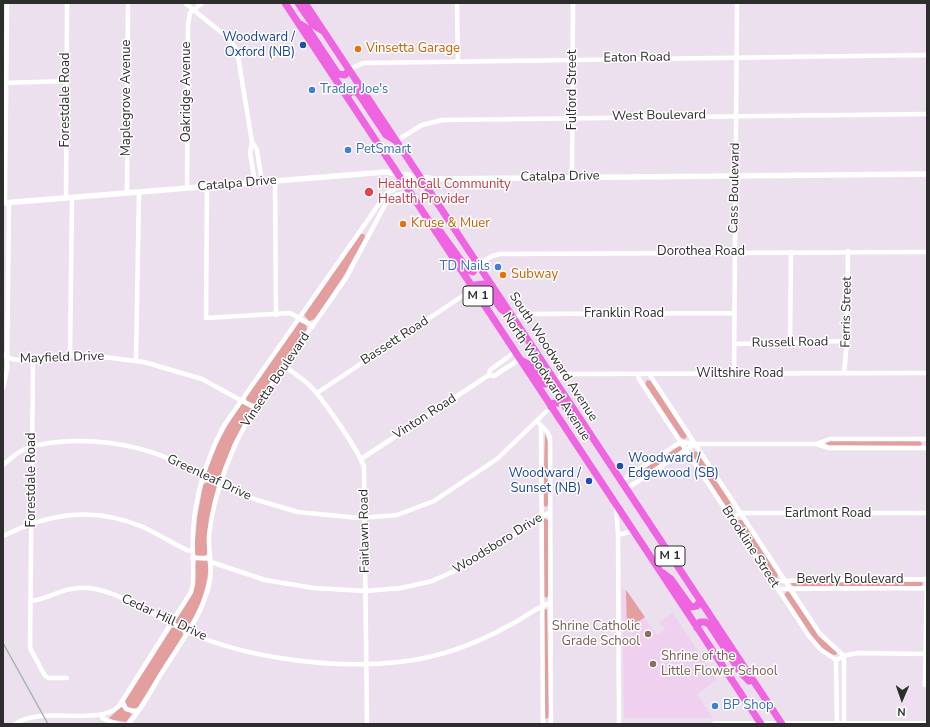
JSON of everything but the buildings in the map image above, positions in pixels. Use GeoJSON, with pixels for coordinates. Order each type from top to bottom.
{"type":"FeatureCollection","features":[{"type":"Feature","properties":{"kind":"main road","name":"North Woodward Avenue"},"geometry":{"type":"LineString","coordinates":[[285,3],[761,724]]}},
{"type":"Feature","properties":{"kind":"main road"},"geometry":{"type":"LineString","coordinates":[[298,3],[313,25],[324,32]]}},
{"type":"Feature","properties":{"kind":"main road","name":"South Woodward Avenue"},"geometry":{"type":"LineString","coordinates":[[306,3],[781,724]]}},
{"type":"Feature","properties":{"kind":"main road"},"geometry":{"type":"LineString","coordinates":[[298,23],[308,29],[338,74],[344,75],[350,70]]}},
{"type":"Feature","properties":{"kind":"main road"},"geometry":{"type":"LineString","coordinates":[[347,97],[351,90],[358,93],[386,135],[396,141]]}},
{"type":"Feature","properties":{"kind":"main road"},"geometry":{"type":"LineString","coordinates":[[427,218],[441,231],[468,270],[473,272],[478,265]]}},
{"type":"Feature","properties":{"kind":"main road"},"geometry":{"type":"LineString","coordinates":[[473,289],[475,284],[483,284],[501,309],[514,318]]}},
{"type":"Feature","properties":{"kind":"main road"},"geometry":{"type":"LineString","coordinates":[[520,359],[530,365],[544,384],[554,380]]}},
{"type":"Feature","properties":{"kind":"main road"},"geometry":{"type":"LineString","coordinates":[[551,407],[554,403],[563,403],[579,429],[595,441]]}},
{"type":"Feature","properties":{"kind":"main road"},"geometry":{"type":"LineString","coordinates":[[661,572],[671,579],[691,607],[697,606],[700,600]]}},
{"type":"Feature","properties":{"kind":"main road"},"geometry":{"type":"LineString","coordinates":[[697,628],[700,622],[709,624],[741,672],[760,691]]}},
{"type":"Feature","properties":{"kind":"main road"},"geometry":{"type":"LineString","coordinates":[[715,724],[927,724]]}},
{"type":"Feature","properties":{"kind":"street"},"geometry":{"type":"LineString","coordinates":[[3,3],[6,3],[4,83],[6,379],[3,388]]}},
{"type":"Feature","properties":{"kind":"street","name":"Forestdale Road"},"geometry":{"type":"LineString","coordinates":[[67,3],[66,81],[69,198],[70,355]]}},
{"type":"Feature","properties":{"kind":"street","name":"Maplegrove Avenue"},"geometry":{"type":"LineString","coordinates":[[127,193],[128,3]]}},
{"type":"Feature","properties":{"kind":"street"},"geometry":{"type":"LineString","coordinates":[[185,3],[227,37],[237,50],[252,142],[250,153],[255,183]]}},
{"type":"Feature","properties":{"kind":"street","name":"Oakridge Avenue"},"geometry":{"type":"LineString","coordinates":[[187,188],[188,24],[189,16],[202,3]]}},
{"type":"Feature","properties":{"kind":"street"},"geometry":{"type":"LineString","coordinates":[[457,3],[458,61]]}},
{"type":"Feature","properties":{"kind":"street","name":"Fulford Street"},"geometry":{"type":"LineString","coordinates":[[572,177],[573,3]]}},
{"type":"Feature","properties":{"kind":"street","name":"Cass Boulevard"},"geometry":{"type":"LineString","coordinates":[[734,373],[737,3]]}},
{"type":"Feature","properties":{"kind":"street","name":"Eaton Road"},"geometry":{"type":"LineString","coordinates":[[350,70],[363,63],[737,57],[927,56]]}},
{"type":"Feature","properties":{"kind":"street"},"geometry":{"type":"LineString","coordinates":[[4,83],[66,81]]}},
{"type":"Feature","properties":{"kind":"street","name":"West Boulevard"},"geometry":{"type":"LineString","coordinates":[[396,141],[422,124],[436,120],[736,115],[927,114]]}},
{"type":"Feature","properties":{"kind":"street"},"geometry":{"type":"LineString","coordinates":[[252,142],[257,150],[262,182]]}},
{"type":"Feature","properties":{"kind":"street","name":"Catalpa Drive"},"geometry":{"type":"LineString","coordinates":[[5,203],[386,172],[434,179],[927,174]]}},
{"type":"Feature","properties":{"kind":"street"},"geometry":{"type":"LineString","coordinates":[[276,181],[276,314]]}},
{"type":"Feature","properties":{"kind":"street","name":"Vinsetta Boulevard"},"geometry":{"type":"LineString","coordinates":[[102,718],[113,713],[122,701],[172,623],[192,588],[194,522],[204,478],[216,442],[242,399],[386,194],[404,183]]}},
{"type":"Feature","properties":{"kind":"street"},"geometry":{"type":"LineString","coordinates":[[207,186],[206,318],[292,314],[313,326]]}},
{"type":"Feature","properties":{"kind":"street"},"geometry":{"type":"LineString","coordinates":[[136,360],[139,192]]}},
{"type":"Feature","properties":{"kind":"street","name":"Vinsetta Boulevard"},"geometry":{"type":"LineString","coordinates":[[128,724],[187,632],[206,595],[210,580],[209,543],[211,521],[233,449],[256,408],[346,278],[386,203],[397,195],[409,192]]}},
{"type":"Feature","properties":{"kind":"street"},"geometry":{"type":"LineString","coordinates":[[362,228],[370,233]]}},
{"type":"Feature","properties":{"kind":"street","name":"Dorothea Road"},"geometry":{"type":"LineString","coordinates":[[478,265],[492,256],[500,254],[848,251],[927,252]]}},
{"type":"Feature","properties":{"kind":"street","name":"Ferris Street"},"geometry":{"type":"LineString","coordinates":[[844,373],[847,341],[848,251]]}},
{"type":"Feature","properties":{"kind":"street"},"geometry":{"type":"LineString","coordinates":[[790,343],[791,252]]}},
{"type":"Feature","properties":{"kind":"street","name":"Bassett Road"},"geometry":{"type":"LineString","coordinates":[[317,393],[473,289]]}},
{"type":"Feature","properties":{"kind":"street","name":"Franklin Road"},"geometry":{"type":"LineString","coordinates":[[514,318],[527,314],[734,313]]}},
{"type":"Feature","properties":{"kind":"street","name":"Russell Road"},"geometry":{"type":"LineString","coordinates":[[734,344],[847,341]]}},
{"type":"Feature","properties":{"kind":"street","name":"Vinton Road"},"geometry":{"type":"LineString","coordinates":[[489,375],[490,370],[515,352]]}},
{"type":"Feature","properties":{"kind":"street","name":"Mayfield Drive"},"geometry":{"type":"LineString","coordinates":[[5,355],[16,360],[32,360],[70,355],[104,356],[136,360],[185,373],[217,386],[256,408]]}},
{"type":"Feature","properties":{"kind":"street","name":"Vinton Road"},"geometry":{"type":"LineString","coordinates":[[361,459],[489,375],[494,376],[520,359]]}},
{"type":"Feature","properties":{"kind":"street","name":"Forestdale Road"},"geometry":{"type":"LineString","coordinates":[[32,360],[30,650],[46,678],[67,678]]}},
{"type":"Feature","properties":{"kind":"street","name":"Fairlawn Road"},"geometry":{"type":"LineString","coordinates":[[284,366],[307,383],[317,393],[361,459],[364,467],[368,724]]}},
{"type":"Feature","properties":{"kind":"street","name":"Wiltshire Road"},"geometry":{"type":"LineString","coordinates":[[554,380],[567,374],[927,373]]}},
{"type":"Feature","properties":{"kind":"street","name":"Brookline Street"},"geometry":{"type":"LineString","coordinates":[[638,374],[639,379],[731,519],[816,644],[836,660]]}},
{"type":"Feature","properties":{"kind":"street","name":"Brookline Street"},"geometry":{"type":"LineString","coordinates":[[649,374],[820,634],[842,652],[844,656]]}},
{"type":"Feature","properties":{"kind":"street","name":"Greenleaf Drive"},"geometry":{"type":"LineString","coordinates":[[3,465],[18,453],[32,447],[69,441],[112,443],[138,448],[163,456],[198,473],[204,478],[257,500],[298,512],[338,517],[365,518],[397,515],[434,500],[497,459],[551,407]]}},
{"type":"Feature","properties":{"kind":"street"},"geometry":{"type":"LineString","coordinates":[[537,421],[550,438],[551,724]]}},
{"type":"Feature","properties":{"kind":"street"},"geometry":{"type":"LineString","coordinates":[[541,426],[543,724]]}},
{"type":"Feature","properties":{"kind":"street"},"geometry":{"type":"LineString","coordinates":[[816,444],[830,439],[927,439]]}},
{"type":"Feature","properties":{"kind":"street"},"geometry":{"type":"LineString","coordinates":[[621,481],[681,442],[695,444],[816,444],[829,448],[927,448]]}},
{"type":"Feature","properties":{"kind":"street"},"geometry":{"type":"LineString","coordinates":[[626,489],[695,444]]}},
{"type":"Feature","properties":{"kind":"street"},"geometry":{"type":"LineString","coordinates":[[616,506],[618,535],[619,724]]}},
{"type":"Feature","properties":{"kind":"street","name":"Woodsboro Drive"},"geometry":{"type":"LineString","coordinates":[[192,558],[210,560],[246,575],[320,589],[366,591],[411,586],[448,575],[479,559],[550,512]]}},
{"type":"Feature","properties":{"kind":"street"},"geometry":{"type":"LineString","coordinates":[[731,519],[740,513]]}},
{"type":"Feature","properties":{"kind":"street","name":"Earlmont Road"},"geometry":{"type":"LineString","coordinates":[[740,513],[927,513]]}},
{"type":"Feature","properties":{"kind":"street"},"geometry":{"type":"LineString","coordinates":[[3,536],[32,523],[70,515],[108,517],[142,527],[187,550],[192,551]]}},
{"type":"Feature","properties":{"kind":"street"},"geometry":{"type":"LineString","coordinates":[[618,535],[633,531]]}},
{"type":"Feature","properties":{"kind":"street"},"geometry":{"type":"LineString","coordinates":[[926,685],[927,579]]}},
{"type":"Feature","properties":{"kind":"street","name":"Beverly Boulevard"},"geometry":{"type":"LineString","coordinates":[[773,581],[927,579]]}},
{"type":"Feature","properties":{"kind":"street","name":"Cedar Hill Drive"},"geometry":{"type":"LineString","coordinates":[[31,601],[69,588],[96,589],[116,596],[172,623],[187,632],[232,647],[278,657],[338,664],[367,664],[411,660],[458,649],[495,633],[542,605],[550,603]]}},
{"type":"Feature","properties":{"kind":"street","name":"Beverly Boulevard"},"geometry":{"type":"LineString","coordinates":[[778,588],[927,588]]}},
{"type":"Feature","properties":{"kind":"street"},"geometry":{"type":"LineString","coordinates":[[837,724],[836,660],[844,656],[858,653],[927,654]]}},
{"type":"Feature","properties":{"kind":"street"},"geometry":{"type":"LineString","coordinates":[[844,656],[844,724]]}},
{"type":"Feature","properties":{"kind":"street"},"geometry":{"type":"LineString","coordinates":[[122,701],[126,709],[137,712]]}},
{"type":"Feature","properties":{"kind":"street"},"geometry":{"type":"LineString","coordinates":[[15,724],[30,718],[102,718],[117,724]]}},
{"type":"Feature","properties":{"kind":"shaded area"},"geometry":{"type":"Polygon","coordinates":[[[361,234],[364,234],[365,237],[343,277],[315,319],[309,321],[304,315],[361,234]]]}},
{"type":"Feature","properties":{"kind":"shaded area"},"geometry":{"type":"Polygon","coordinates":[[[299,322],[306,325],[307,329],[255,404],[247,401],[246,397],[299,322]]]}},
{"type":"Feature","properties":{"kind":"shaded area"},"geometry":{"type":"Polygon","coordinates":[[[647,380],[651,381],[687,436],[685,439],[681,438],[645,384],[647,380]]]}},
{"type":"Feature","properties":{"kind":"shaded area"},"geometry":{"type":"Polygon","coordinates":[[[244,403],[251,407],[252,410],[233,443],[219,482],[208,478],[206,473],[217,445],[231,420],[244,403]]]}},
{"type":"Feature","properties":{"kind":"shaded area"},"geometry":{"type":"Polygon","coordinates":[[[545,434],[548,442],[548,505],[546,507],[543,505],[545,434]]]}},
{"type":"Feature","properties":{"kind":"shaded area"},"geometry":{"type":"Polygon","coordinates":[[[828,441],[920,441],[922,444],[920,446],[828,445],[825,443],[828,441]]]}},
{"type":"Feature","properties":{"kind":"shaded area"},"geometry":{"type":"Polygon","coordinates":[[[678,446],[682,447],[682,451],[639,479],[634,478],[635,474],[678,446]]]}},
{"type":"Feature","properties":{"kind":"shaded area"},"geometry":{"type":"Polygon","coordinates":[[[693,451],[697,452],[733,506],[733,511],[728,510],[692,455],[693,451]]]}},
{"type":"Feature","properties":{"kind":"shaded area"},"geometry":{"type":"Polygon","coordinates":[[[207,482],[217,486],[207,538],[207,554],[200,556],[194,553],[197,518],[203,485],[207,482]]]}},
{"type":"Feature","properties":{"kind":"shaded area"},"geometry":{"type":"Polygon","coordinates":[[[544,518],[548,520],[548,596],[546,598],[544,596],[544,518]]]}},
{"type":"Feature","properties":{"kind":"shaded area"},"geometry":{"type":"Polygon","coordinates":[[[738,520],[742,520],[778,575],[777,578],[772,577],[738,524],[738,520]]]}},
{"type":"Feature","properties":{"kind":"shaded area"},"geometry":{"type":"Polygon","coordinates":[[[196,560],[207,561],[208,576],[202,598],[194,618],[184,628],[176,623],[176,620],[190,598],[196,560]]]}},
{"type":"Feature","properties":{"kind":"shaded area"},"geometry":{"type":"Polygon","coordinates":[[[792,581],[922,582],[923,584],[921,586],[793,586],[791,584],[792,581]]]}},
{"type":"Feature","properties":{"kind":"shaded area"},"geometry":{"type":"Polygon","coordinates":[[[622,586],[657,635],[665,630],[659,622],[673,613],[717,680],[697,694],[713,718],[624,718],[622,586]]]}},
{"type":"Feature","properties":{"kind":"shaded area"},"geometry":{"type":"Polygon","coordinates":[[[626,590],[645,617],[627,629],[626,590]]]}},
{"type":"Feature","properties":{"kind":"shaded area"},"geometry":{"type":"Polygon","coordinates":[[[787,591],[820,637],[837,652],[836,655],[821,648],[814,640],[784,595],[787,591]]]}},
{"type":"Feature","properties":{"kind":"shaded area"},"geometry":{"type":"Polygon","coordinates":[[[547,609],[549,717],[546,719],[544,717],[544,610],[547,609]]]}},
{"type":"Feature","properties":{"kind":"shaded area"},"geometry":{"type":"Polygon","coordinates":[[[173,626],[182,631],[183,635],[138,707],[133,709],[128,708],[125,701],[173,626]]]}},
{"type":"Feature","properties":{"kind":"shaded area"},"geometry":{"type":"Polygon","coordinates":[[[121,707],[132,714],[126,722],[108,719],[121,707]]]}},
{"type":"Feature","properties":{"kind":"railway"},"geometry":{"type":"LineString","coordinates":[[3,643],[48,724]]}},
{"type":"Feature","properties":{"kind":"place","name":"Woodward / Oxford (NB)"},"geometry":{"type":"Point","coordinates":[303,45]}},
{"type":"Feature","properties":{"kind":"place","name":"Vinsetta Garage"},"geometry":{"type":"Point","coordinates":[358,49]}},
{"type":"Feature","properties":{"kind":"place","name":"Trader Joe's"},"geometry":{"type":"Point","coordinates":[312,90]}},
{"type":"Feature","properties":{"kind":"place","name":"PetSmart"},"geometry":{"type":"Point","coordinates":[348,150]}},
{"type":"Feature","properties":{"kind":"place","name":"HealthCall Community Health Provider"},"geometry":{"type":"Point","coordinates":[369,192]}},
{"type":"Feature","properties":{"kind":"place","name":"Kruse & Muer"},"geometry":{"type":"Point","coordinates":[403,224]}},
{"type":"Feature","properties":{"kind":"place","name":"TD Nails"},"geometry":{"type":"Point","coordinates":[498,267]}},
{"type":"Feature","properties":{"kind":"place","name":"Subway"},"geometry":{"type":"Point","coordinates":[503,275]}},
{"type":"Feature","properties":{"kind":"place","name":"Woodward / Edgewood (SB)"},"geometry":{"type":"Point","coordinates":[620,466]}},
{"type":"Feature","properties":{"kind":"place","name":"Woodward / Sunset (NB)"},"geometry":{"type":"Point","coordinates":[589,481]}},
{"type":"Feature","properties":{"kind":"place","name":"Shrine Catholic Grade School"},"geometry":{"type":"Point","coordinates":[648,634]}},
{"type":"Feature","properties":{"kind":"place","name":"Shrine of the Little Flower School"},"geometry":{"type":"Point","coordinates":[653,664]}},
{"type":"Feature","properties":{"kind":"place","name":"BP Shop"},"geometry":{"type":"Point","coordinates":[715,706]}}]}
